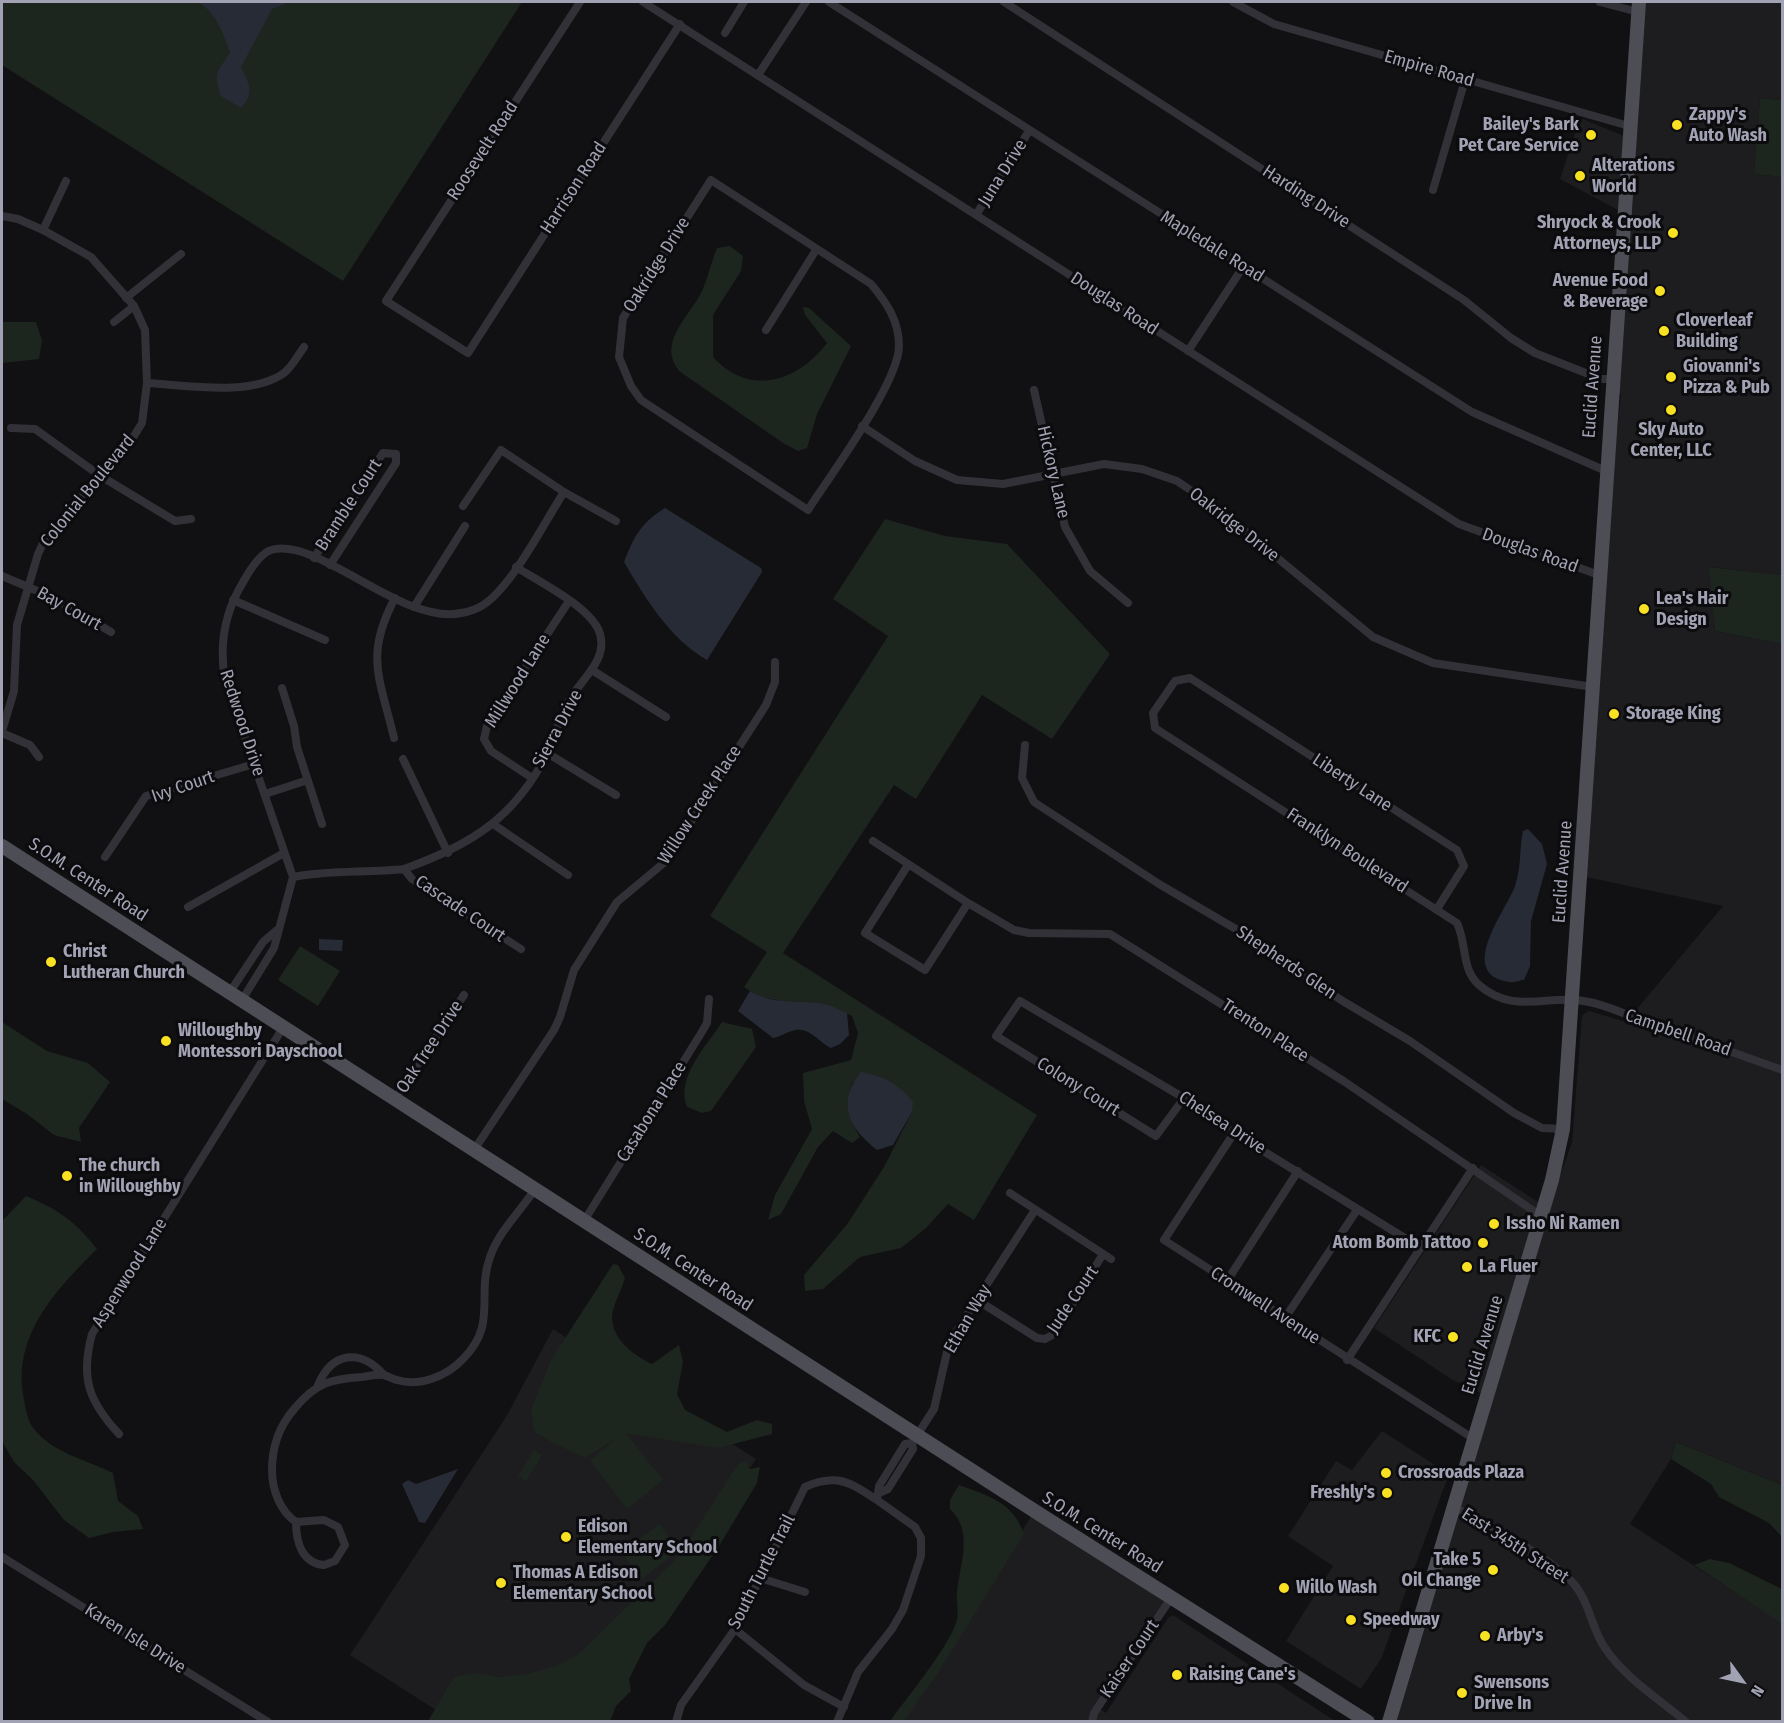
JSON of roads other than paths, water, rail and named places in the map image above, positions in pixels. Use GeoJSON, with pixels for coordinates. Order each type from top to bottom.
{"type":"FeatureCollection","features":[{"type":"Feature","properties":{"kind":"main road","name":"Euclid Avenue"},"geometry":{"type":"LineString","coordinates":[[1389,1722],[1541,1216],[1563,1129],[1638,7]]}},
{"type":"Feature","properties":{"kind":"main road","name":"S.O.M. Center Road"},"geometry":{"type":"LineString","coordinates":[[2,846],[584,1221],[914,1439],[1368,1722]]}},
{"type":"Feature","properties":{"kind":"street","name":"Roosevelt Road"},"geometry":{"type":"LineString","coordinates":[[468,353],[386,301],[580,2]]}},
{"type":"Feature","properties":{"kind":"street","name":"Douglas Road"},"geometry":{"type":"LineString","coordinates":[[643,2],[1459,525],[1599,575]]}},
{"type":"Feature","properties":{"kind":"street"},"geometry":{"type":"LineString","coordinates":[[725,33],[744,2]]}},
{"type":"Feature","properties":{"kind":"street"},"geometry":{"type":"LineString","coordinates":[[758,75],[806,2]]}},
{"type":"Feature","properties":{"kind":"street","name":"Mapledale Road"},"geometry":{"type":"LineString","coordinates":[[829,2],[1472,412],[1606,471]]}},
{"type":"Feature","properties":{"kind":"street","name":"Harding Drive"},"geometry":{"type":"LineString","coordinates":[[1004,2],[1464,300],[1510,338],[1535,353],[1601,379],[1612,379]]}},
{"type":"Feature","properties":{"kind":"street","name":"Empire Road"},"geometry":{"type":"LineString","coordinates":[[1233,2],[1274,24],[1629,126]]}},
{"type":"Feature","properties":{"kind":"street"},"geometry":{"type":"LineString","coordinates":[[1600,2],[1638,7]]}},
{"type":"Feature","properties":{"kind":"street","name":"Harrison Road"},"geometry":{"type":"LineString","coordinates":[[468,353],[680,24]]}},
{"type":"Feature","properties":{"kind":"street"},"geometry":{"type":"LineString","coordinates":[[1433,190],[1465,80]]}},
{"type":"Feature","properties":{"kind":"street","name":"Juna Drive"},"geometry":{"type":"LineString","coordinates":[[976,215],[1029,130]]}},
{"type":"Feature","properties":{"kind":"street","name":"Oakridge Drive"},"geometry":{"type":"LineString","coordinates":[[711,180],[871,284],[887,303],[897,327],[899,347],[896,365],[862,426],[808,510],[641,400],[631,386],[619,357],[623,318],[711,180]]}},
{"type":"Feature","properties":{"kind":"street"},"geometry":{"type":"LineString","coordinates":[[44,230],[66,181]]}},
{"type":"Feature","properties":{"kind":"street","name":"Colonial Boulevard"},"geometry":{"type":"LineString","coordinates":[[2,216],[18,219],[44,230],[91,257],[134,306],[145,330],[147,383],[142,423],[45,539],[27,585],[15,641],[14,691],[2,732]]}},
{"type":"Feature","properties":{"kind":"street"},"geometry":{"type":"LineString","coordinates":[[766,330],[816,250]]}},
{"type":"Feature","properties":{"kind":"street"},"geometry":{"type":"LineString","coordinates":[[126,298],[181,254]]}},
{"type":"Feature","properties":{"kind":"street"},"geometry":{"type":"LineString","coordinates":[[1188,351],[1243,267]]}},
{"type":"Feature","properties":{"kind":"street"},"geometry":{"type":"LineString","coordinates":[[114,322],[134,306]]}},
{"type":"Feature","properties":{"kind":"street"},"geometry":{"type":"LineString","coordinates":[[147,383],[240,387],[265,383],[286,372],[304,347]]}},
{"type":"Feature","properties":{"kind":"street","name":"Hickory Lane"},"geometry":{"type":"LineString","coordinates":[[1034,390],[1065,527],[1090,571],[1128,603]]}},
{"type":"Feature","properties":{"kind":"street","name":"Oakridge Drive"},"geometry":{"type":"LineString","coordinates":[[862,426],[915,461],[957,480],[1003,484],[1054,472],[1104,464],[1142,469],[1177,481],[1217,508],[1373,637],[1402,652],[1441,665],[1593,687]]}},
{"type":"Feature","properties":{"kind":"street"},"geometry":{"type":"LineString","coordinates":[[11,428],[35,429],[99,475],[175,521],[191,519]]}},
{"type":"Feature","properties":{"kind":"street"},"geometry":{"type":"LineString","coordinates":[[464,506],[501,450],[564,492],[616,521]]}},
{"type":"Feature","properties":{"kind":"street","name":"Bramble Court"},"geometry":{"type":"LineString","coordinates":[[314,558],[383,453],[396,454],[396,463],[330,566]]}},
{"type":"Feature","properties":{"kind":"street"},"geometry":{"type":"LineString","coordinates":[[330,566],[414,607],[436,614],[460,614],[485,605],[502,587],[564,492]]}},
{"type":"Feature","properties":{"kind":"street"},"geometry":{"type":"LineString","coordinates":[[414,607],[465,526]]}},
{"type":"Feature","properties":{"kind":"street","name":"Redwood Drive"},"geometry":{"type":"LineString","coordinates":[[293,876],[225,680],[222,636],[233,600],[251,568],[270,550],[294,548],[330,566]]}},
{"type":"Feature","properties":{"kind":"street","name":"Sierra Drive"},"geometry":{"type":"LineString","coordinates":[[404,869],[448,853],[493,824],[516,802],[547,753],[570,700],[592,670],[601,652],[601,634],[594,620],[516,567]]}},
{"type":"Feature","properties":{"kind":"street","name":"Bay Court"},"geometry":{"type":"LineString","coordinates":[[2,576],[27,585],[111,632]]}},
{"type":"Feature","properties":{"kind":"street"},"geometry":{"type":"LineString","coordinates":[[394,738],[376,661],[376,648],[381,625],[395,598]]}},
{"type":"Feature","properties":{"kind":"street"},"geometry":{"type":"LineString","coordinates":[[233,600],[325,640]]}},
{"type":"Feature","properties":{"kind":"street","name":"Millwood Lane"},"geometry":{"type":"LineString","coordinates":[[532,778],[491,751],[484,740],[488,726],[569,601]]}},
{"type":"Feature","properties":{"kind":"street","name":"Willow Creek Place"},"geometry":{"type":"LineString","coordinates":[[474,1150],[554,1030],[561,1017],[574,970],[617,902],[665,862],[766,705],[775,682],[775,662]]}},
{"type":"Feature","properties":{"kind":"street"},"geometry":{"type":"LineString","coordinates":[[592,670],[666,717]]}},
{"type":"Feature","properties":{"kind":"street","name":"Franklyn Boulevard"},"geometry":{"type":"LineString","coordinates":[[1190,678],[1175,681],[1153,713],[1155,728],[1457,923],[1464,936],[1467,969],[1472,978],[1491,994],[1523,1004],[1573,1000]]}},
{"type":"Feature","properties":{"kind":"street","name":"Liberty Lane"},"geometry":{"type":"LineString","coordinates":[[1190,678],[1457,850],[1464,866],[1437,909]]}},
{"type":"Feature","properties":{"kind":"street"},"geometry":{"type":"LineString","coordinates":[[282,688],[322,824]]}},
{"type":"Feature","properties":{"kind":"street"},"geometry":{"type":"LineString","coordinates":[[2,732],[30,745],[39,757]]}},
{"type":"Feature","properties":{"kind":"street","name":"Shepherds Glen"},"geometry":{"type":"LineString","coordinates":[[1025,746],[1022,778],[1034,802],[1246,936],[1333,995],[1410,1041],[1527,1120],[1542,1128],[1563,1129]]}},
{"type":"Feature","properties":{"kind":"street"},"geometry":{"type":"LineString","coordinates":[[547,753],[616,795]]}},
{"type":"Feature","properties":{"kind":"street"},"geometry":{"type":"LineString","coordinates":[[403,759],[448,853]]}},
{"type":"Feature","properties":{"kind":"street","name":"Ivy Court"},"geometry":{"type":"LineString","coordinates":[[105,857],[147,796],[254,764]]}},
{"type":"Feature","properties":{"kind":"street"},"geometry":{"type":"LineString","coordinates":[[265,794],[308,780]]}},
{"type":"Feature","properties":{"kind":"street"},"geometry":{"type":"LineString","coordinates":[[493,824],[568,875]]}},
{"type":"Feature","properties":{"kind":"street","name":"Trenton Place"},"geometry":{"type":"LineString","coordinates":[[873,841],[968,903],[1021,932],[1110,934],[1345,1082],[1541,1216]]}},
{"type":"Feature","properties":{"kind":"street"},"geometry":{"type":"LineString","coordinates":[[188,906],[284,853]]}},
{"type":"Feature","properties":{"kind":"street"},"geometry":{"type":"LineString","coordinates":[[908,865],[865,933],[925,970],[968,903]]}},
{"type":"Feature","properties":{"kind":"street","name":"Cascade Court"},"geometry":{"type":"LineString","coordinates":[[293,876],[316,872],[364,873],[404,869],[412,879],[520,949]]}},
{"type":"Feature","properties":{"kind":"street"},"geometry":{"type":"LineString","coordinates":[[236,996],[274,948],[293,876]]}},
{"type":"Feature","properties":{"kind":"street"},"geometry":{"type":"LineString","coordinates":[[236,996],[263,942],[278,930]]}},
{"type":"Feature","properties":{"kind":"street","name":"Oak Tree Drive"},"geometry":{"type":"LineString","coordinates":[[395,1099],[464,995]]}},
{"type":"Feature","properties":{"kind":"street","name":"Casabona Place"},"geometry":{"type":"LineString","coordinates":[[584,1221],[700,1035],[706,1023],[709,999]]}},
{"type":"Feature","properties":{"kind":"street","name":"Campbell Road"},"geometry":{"type":"LineString","coordinates":[[1573,1000],[1589,1002],[1782,1070]]}},
{"type":"Feature","properties":{"kind":"street","name":"Colony Court"},"geometry":{"type":"LineString","coordinates":[[1020,1001],[996,1036],[1156,1136],[1184,1098]]}},
{"type":"Feature","properties":{"kind":"street","name":"Chelsea Drive"},"geometry":{"type":"LineString","coordinates":[[1020,1001],[1184,1098],[1234,1133],[1421,1248]]}},
{"type":"Feature","properties":{"kind":"street","name":"Aspenwood Lane"},"geometry":{"type":"LineString","coordinates":[[119,1434],[102,1416],[91,1396],[86,1373],[92,1334],[284,1026]]}},
{"type":"Feature","properties":{"kind":"street","name":"Cromwell Avenue"},"geometry":{"type":"LineString","coordinates":[[1234,1133],[1164,1240],[1474,1440]]}},
{"type":"Feature","properties":{"kind":"street"},"geometry":{"type":"LineString","coordinates":[[1347,1360],[1473,1168]]}},
{"type":"Feature","properties":{"kind":"street"},"geometry":{"type":"LineString","coordinates":[[1227,1281],[1298,1171]]}},
{"type":"Feature","properties":{"kind":"street"},"geometry":{"type":"LineString","coordinates":[[318,1385],[348,1377],[384,1375],[403,1381],[431,1379],[453,1368],[471,1350],[480,1334],[486,1315],[484,1282],[489,1258],[500,1236],[535,1190]]}},
{"type":"Feature","properties":{"kind":"street"},"geometry":{"type":"LineString","coordinates":[[1010,1193],[1035,1210]]}},
{"type":"Feature","properties":{"kind":"street","name":"Jude Court"},"geometry":{"type":"LineString","coordinates":[[977,1300],[1037,1338],[1046,1339],[1054,1334],[1107,1257],[1035,1210]]}},
{"type":"Feature","properties":{"kind":"street","name":"Ethan Way"},"geometry":{"type":"LineString","coordinates":[[878,1497],[888,1489],[901,1469],[913,1449],[914,1439],[934,1409],[947,1352],[977,1300],[1035,1210]]}},
{"type":"Feature","properties":{"kind":"street"},"geometry":{"type":"LineString","coordinates":[[1285,1318],[1357,1210]]}},
{"type":"Feature","properties":{"kind":"street"},"geometry":{"type":"LineString","coordinates":[[296,1522],[324,1520],[334,1523],[345,1539],[339,1557],[324,1565],[309,1561],[300,1548],[296,1522],[286,1513],[277,1497],[272,1475],[273,1452],[285,1420],[318,1385],[328,1368],[345,1358],[357,1358],[369,1362],[384,1375]]}},
{"type":"Feature","properties":{"kind":"street","name":"South Turtle Trail"},"geometry":{"type":"LineString","coordinates":[[676,1722],[681,1705],[735,1629],[805,1488],[822,1480],[840,1480],[878,1497]]}},
{"type":"Feature","properties":{"kind":"street"},"geometry":{"type":"LineString","coordinates":[[837,1722],[858,1672],[903,1610],[921,1556],[921,1538],[915,1527],[878,1497]]}},
{"type":"Feature","properties":{"kind":"street","name":"East 345th Street"},"geometry":{"type":"LineString","coordinates":[[1454,1507],[1483,1521],[1572,1582],[1588,1605],[1603,1646],[1616,1663],[1686,1722]]}},
{"type":"Feature","properties":{"kind":"street","name":"Karen Isle Drive"},"geometry":{"type":"LineString","coordinates":[[2,1557],[268,1722]]}},
{"type":"Feature","properties":{"kind":"street"},"geometry":{"type":"LineString","coordinates":[[760,1578],[805,1592]]}},
{"type":"Feature","properties":{"kind":"street","name":"Kaiser Court"},"geometry":{"type":"LineString","coordinates":[[1092,1722],[1094,1713],[1171,1598]]}},
{"type":"Feature","properties":{"kind":"street"},"geometry":{"type":"LineString","coordinates":[[735,1629],[804,1685],[844,1707]]}},
{"type":"Feature","properties":{"kind":"place","name":"Zappy's Auto Wash"},"geometry":{"type":"Point","coordinates":[1677,125]}},
{"type":"Feature","properties":{"kind":"place","name":"Bailey's Bark Pet Care Service"},"geometry":{"type":"Point","coordinates":[1591,135]}},
{"type":"Feature","properties":{"kind":"place","name":"Alterations World"},"geometry":{"type":"Point","coordinates":[1580,176]}},
{"type":"Feature","properties":{"kind":"place","name":"Shryock & Crook Attorneys, LLP"},"geometry":{"type":"Point","coordinates":[1673,233]}},
{"type":"Feature","properties":{"kind":"place","name":"Avenue Food & Beverage"},"geometry":{"type":"Point","coordinates":[1660,291]}},
{"type":"Feature","properties":{"kind":"place","name":"Cloverleaf Building"},"geometry":{"type":"Point","coordinates":[1664,331]}},
{"type":"Feature","properties":{"kind":"place","name":"Giovanni's Pizza & Pub"},"geometry":{"type":"Point","coordinates":[1671,377]}},
{"type":"Feature","properties":{"kind":"place","name":"Sky Auto Center, LLC"},"geometry":{"type":"Point","coordinates":[1671,410]}},
{"type":"Feature","properties":{"kind":"place","name":"Lea's Hair Design"},"geometry":{"type":"Point","coordinates":[1644,609]}},
{"type":"Feature","properties":{"kind":"place","name":"Storage King"},"geometry":{"type":"Point","coordinates":[1614,714]}},
{"type":"Feature","properties":{"kind":"place","name":"Christ Lutheran Church"},"geometry":{"type":"Point","coordinates":[51,962]}},
{"type":"Feature","properties":{"kind":"place","name":"Willoughby Montessori Dayschool"},"geometry":{"type":"Point","coordinates":[166,1041]}},
{"type":"Feature","properties":{"kind":"place","name":"The church in Willoughby"},"geometry":{"type":"Point","coordinates":[67,1176]}},
{"type":"Feature","properties":{"kind":"place","name":"Issho Ni Ramen"},"geometry":{"type":"Point","coordinates":[1494,1224]}},
{"type":"Feature","properties":{"kind":"place","name":"Atom Bomb Tattoo"},"geometry":{"type":"Point","coordinates":[1483,1243]}},
{"type":"Feature","properties":{"kind":"place","name":"La Fluer"},"geometry":{"type":"Point","coordinates":[1467,1267]}},
{"type":"Feature","properties":{"kind":"place","name":"KFC"},"geometry":{"type":"Point","coordinates":[1453,1337]}},
{"type":"Feature","properties":{"kind":"place","name":"Crossroads Plaza"},"geometry":{"type":"Point","coordinates":[1386,1473]}},
{"type":"Feature","properties":{"kind":"place","name":"Freshly's"},"geometry":{"type":"Point","coordinates":[1387,1493]}},
{"type":"Feature","properties":{"kind":"place","name":"Edison Elementary School"},"geometry":{"type":"Point","coordinates":[566,1537]}},
{"type":"Feature","properties":{"kind":"place","name":"Take 5 Oil Change"},"geometry":{"type":"Point","coordinates":[1493,1570]}},
{"type":"Feature","properties":{"kind":"place","name":"Thomas A Edison Elementary School"},"geometry":{"type":"Point","coordinates":[501,1583]}},
{"type":"Feature","properties":{"kind":"place","name":"Willo Wash"},"geometry":{"type":"Point","coordinates":[1284,1588]}},
{"type":"Feature","properties":{"kind":"place","name":"Speedway"},"geometry":{"type":"Point","coordinates":[1351,1620]}},
{"type":"Feature","properties":{"kind":"place","name":"Arby's"},"geometry":{"type":"Point","coordinates":[1485,1636]}},
{"type":"Feature","properties":{"kind":"place","name":"Raising Cane's"},"geometry":{"type":"Point","coordinates":[1177,1675]}},
{"type":"Feature","properties":{"kind":"place","name":"Swensons Drive In"},"geometry":{"type":"Point","coordinates":[1462,1693]}}]}
